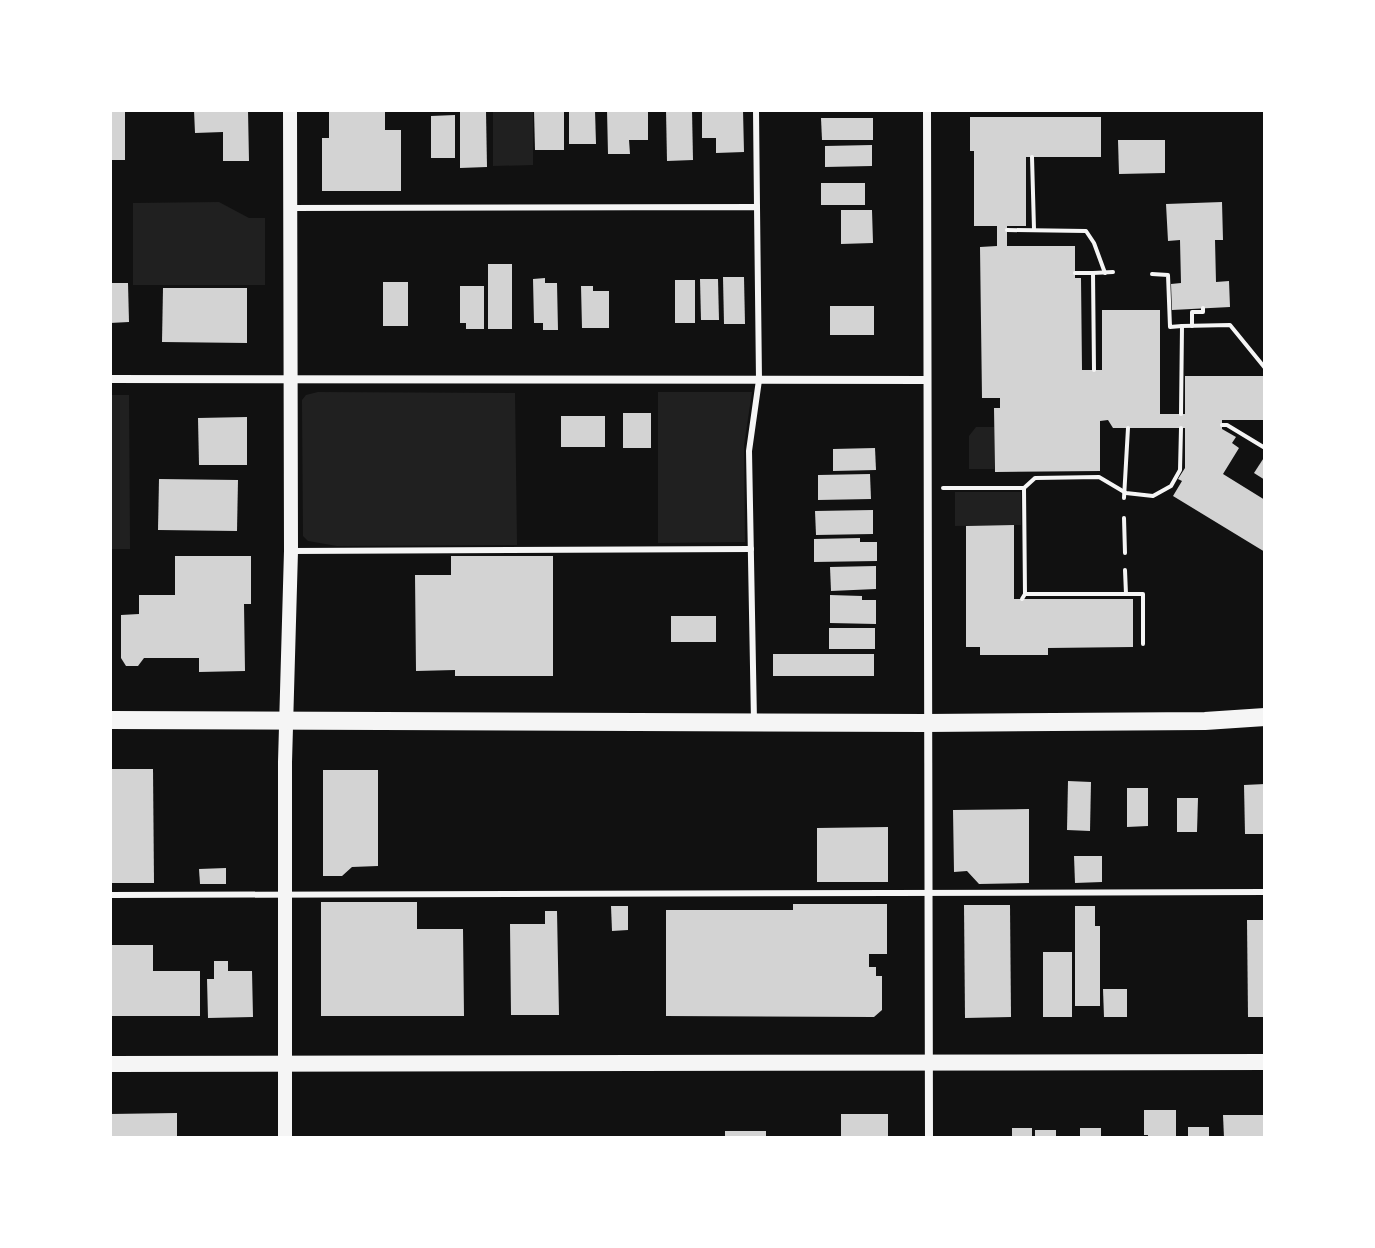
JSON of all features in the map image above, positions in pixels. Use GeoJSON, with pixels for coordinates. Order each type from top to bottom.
{"type":"FeatureCollection","features":[{"type":"Feature","properties":{"kind":"main road"},"geometry":{"type":"LineString","coordinates":[[110,720],[926,723],[1205,721],[1265,717]]}},
{"type":"Feature","properties":{"kind":"main road"},"geometry":{"type":"LineString","coordinates":[[1205,721],[1265,728]]}},
{"type":"Feature","properties":{"kind":"main road"},"geometry":{"type":"LineString","coordinates":[[110,1064],[1265,1062]]}},
{"type":"Feature","properties":{"kind":"street"},"geometry":{"type":"LineString","coordinates":[[285,1138],[286,719],[291,551],[290,110]]}},
{"type":"Feature","properties":{"kind":"street"},"geometry":{"type":"LineString","coordinates":[[927,110],[929,1138]]}},
{"type":"Feature","properties":{"kind":"street"},"geometry":{"type":"LineString","coordinates":[[110,379],[926,380]]}},
{"type":"Feature","properties":{"kind":"lane"},"geometry":{"type":"LineString","coordinates":[[755,723],[749,451],[759,380],[756,110]]}},
{"type":"Feature","properties":{"kind":"lane"},"geometry":{"type":"LineString","coordinates":[[290,208],[757,207]]}},
{"type":"Feature","properties":{"kind":"lane"},"geometry":{"type":"LineString","coordinates":[[291,551],[751,549]]}},
{"type":"Feature","properties":{"kind":"lane"},"geometry":{"type":"LineString","coordinates":[[110,895],[1265,892]]}},
{"type":"Feature","properties":{"kind":"path"},"geometry":{"type":"LineString","coordinates":[[1032,157],[1034,229]]}},
{"type":"Feature","properties":{"kind":"path"},"geometry":{"type":"LineString","coordinates":[[1007,230],[1086,231],[1105,273]]}},
{"type":"Feature","properties":{"kind":"path"},"geometry":{"type":"LineString","coordinates":[[1075,273],[1113,272]]}},
{"type":"Feature","properties":{"kind":"path"},"geometry":{"type":"LineString","coordinates":[[1093,273],[1094,370]]}},
{"type":"Feature","properties":{"kind":"path"},"geometry":{"type":"LineString","coordinates":[[1152,274],[1168,275],[1170,327],[1230,325],[1265,368]]}},
{"type":"Feature","properties":{"kind":"path"},"geometry":{"type":"LineString","coordinates":[[1192,326],[1192,312],[1203,312],[1203,308]]}},
{"type":"Feature","properties":{"kind":"path"},"geometry":{"type":"LineString","coordinates":[[1181,414],[1182,326]]}},
{"type":"Feature","properties":{"kind":"path"},"geometry":{"type":"LineString","coordinates":[[1222,425],[1265,448]]}},
{"type":"Feature","properties":{"kind":"path"},"geometry":{"type":"LineString","coordinates":[[1125,496],[1128,428]]}},
{"type":"Feature","properties":{"kind":"path"},"geometry":{"type":"LineString","coordinates":[[943,488],[1024,488],[1035,478],[1099,477],[1125,496],[1146,497],[1171,486],[1180,470],[1181,428]]}},
{"type":"Feature","properties":{"kind":"path"},"geometry":{"type":"LineString","coordinates":[[1034,471],[1035,478]]}},
{"type":"Feature","properties":{"kind":"path"},"geometry":{"type":"LineString","coordinates":[[1063,471],[1063,478]]}},
{"type":"Feature","properties":{"kind":"path"},"geometry":{"type":"LineString","coordinates":[[1024,488],[1024,597],[1143,594],[1143,644]]}},
{"type":"Feature","properties":{"kind":"path"},"geometry":{"type":"LineString","coordinates":[[1124,518],[1125,553]]}},
{"type":"Feature","properties":{"kind":"path"},"geometry":{"type":"LineString","coordinates":[[1125,570],[1126,594]]}},
{"type":"Feature","properties":{"kind":"shaded area"},"geometry":{"type":"Polygon","coordinates":[[[493,110],[533,110],[533,165],[493,166],[493,110]]]}},
{"type":"Feature","properties":{"kind":"shaded area"},"geometry":{"type":"Polygon","coordinates":[[[219,202],[249,218],[265,218],[265,285],[133,285],[133,203],[219,202]]]}},
{"type":"Feature","properties":{"kind":"shaded area"},"geometry":{"type":"Polygon","coordinates":[[[318,392],[515,393],[517,545],[337,546],[308,541],[303,536],[302,400],[306,395],[318,392]]]}},
{"type":"Feature","properties":{"kind":"shaded area"},"geometry":{"type":"Polygon","coordinates":[[[658,392],[752,392],[744,445],[745,542],[658,543],[658,392]]]}},
{"type":"Feature","properties":{"kind":"shaded area"},"geometry":{"type":"Polygon","coordinates":[[[110,395],[129,395],[130,549],[110,549],[110,395]]]}},
{"type":"Feature","properties":{"kind":"shaded area"},"geometry":{"type":"Polygon","coordinates":[[[976,427],[994,427],[994,469],[969,469],[969,436],[976,427]]]}},
{"type":"Feature","properties":{"kind":"shaded area"},"geometry":{"type":"Polygon","coordinates":[[[955,492],[1021,492],[1021,525],[955,526],[955,492]]]}},
{"type":"Feature","properties":{"kind":"building"},"geometry":{"type":"Polygon","coordinates":[[[110,110],[125,110],[125,160],[110,160],[110,110]]]}},
{"type":"Feature","properties":{"kind":"building"},"geometry":{"type":"Polygon","coordinates":[[[194,110],[248,110],[249,161],[223,161],[223,132],[195,133],[194,110]]]}},
{"type":"Feature","properties":{"kind":"building"},"geometry":{"type":"Polygon","coordinates":[[[329,110],[385,110],[385,130],[401,130],[401,191],[322,191],[322,138],[329,138],[329,110]]]}},
{"type":"Feature","properties":{"kind":"building"},"geometry":{"type":"Polygon","coordinates":[[[534,110],[564,110],[564,150],[535,150],[534,110]]]}},
{"type":"Feature","properties":{"kind":"building"},"geometry":{"type":"Polygon","coordinates":[[[569,110],[595,110],[596,144],[569,144],[569,110]]]}},
{"type":"Feature","properties":{"kind":"building"},"geometry":{"type":"Polygon","coordinates":[[[607,110],[648,110],[648,140],[629,140],[630,154],[608,154],[607,110]]]}},
{"type":"Feature","properties":{"kind":"building"},"geometry":{"type":"Polygon","coordinates":[[[666,110],[692,110],[693,160],[667,161],[666,110]]]}},
{"type":"Feature","properties":{"kind":"building"},"geometry":{"type":"Polygon","coordinates":[[[702,110],[743,110],[744,152],[716,153],[716,138],[702,138],[702,110]]]}},
{"type":"Feature","properties":{"kind":"building"},"geometry":{"type":"Polygon","coordinates":[[[486,111],[487,167],[460,168],[460,112],[486,111]]]}},
{"type":"Feature","properties":{"kind":"building"},"geometry":{"type":"Polygon","coordinates":[[[455,115],[455,158],[431,158],[431,116],[455,115]]]}},
{"type":"Feature","properties":{"kind":"building"},"geometry":{"type":"Polygon","coordinates":[[[970,117],[1101,117],[1101,157],[1026,157],[1026,226],[1007,226],[1007,246],[1075,246],[1075,278],[1081,278],[1082,370],[1102,370],[1102,310],[1160,310],[1160,414],[1185,414],[1185,376],[1265,376],[1265,420],[1222,420],[1222,429],[1236,437],[1232,443],[1239,448],[1223,474],[1265,500],[1265,552],[1173,496],[1185,468],[1185,428],[1113,428],[1108,420],[1100,421],[1100,471],[995,472],[994,408],[1000,408],[1000,398],[982,398],[980,247],[997,246],[997,226],[974,226],[974,151],[970,151],[970,117]]]}},
{"type":"Feature","properties":{"kind":"building"},"geometry":{"type":"Polygon","coordinates":[[[821,118],[873,118],[873,140],[822,140],[821,118]]]}},
{"type":"Feature","properties":{"kind":"building"},"geometry":{"type":"Polygon","coordinates":[[[1118,140],[1165,140],[1165,173],[1119,174],[1118,140]]]}},
{"type":"Feature","properties":{"kind":"building"},"geometry":{"type":"Polygon","coordinates":[[[872,145],[872,166],[825,167],[825,146],[872,145]]]}},
{"type":"Feature","properties":{"kind":"building"},"geometry":{"type":"Polygon","coordinates":[[[821,183],[865,183],[865,205],[821,205],[821,183]]]}},
{"type":"Feature","properties":{"kind":"building"},"geometry":{"type":"Polygon","coordinates":[[[1222,202],[1223,240],[1215,240],[1216,282],[1229,281],[1230,307],[1172,310],[1171,284],[1181,283],[1180,240],[1168,241],[1166,204],[1222,202]]]}},
{"type":"Feature","properties":{"kind":"building"},"geometry":{"type":"Polygon","coordinates":[[[841,210],[872,210],[873,243],[841,244],[841,210]]]}},
{"type":"Feature","properties":{"kind":"building"},"geometry":{"type":"Polygon","coordinates":[[[488,264],[512,264],[512,329],[488,329],[488,264]]]}},
{"type":"Feature","properties":{"kind":"building"},"geometry":{"type":"Polygon","coordinates":[[[723,277],[744,277],[745,324],[724,324],[723,277]]]}},
{"type":"Feature","properties":{"kind":"building"},"geometry":{"type":"Polygon","coordinates":[[[545,278],[545,283],[557,283],[558,330],[543,330],[543,323],[534,323],[533,279],[545,278]]]}},
{"type":"Feature","properties":{"kind":"building"},"geometry":{"type":"Polygon","coordinates":[[[700,279],[718,279],[719,320],[701,320],[700,279]]]}},
{"type":"Feature","properties":{"kind":"building"},"geometry":{"type":"Polygon","coordinates":[[[675,280],[695,280],[695,323],[675,323],[675,280]]]}},
{"type":"Feature","properties":{"kind":"building"},"geometry":{"type":"Polygon","coordinates":[[[383,282],[408,282],[408,326],[383,326],[383,282]]]}},
{"type":"Feature","properties":{"kind":"building"},"geometry":{"type":"Polygon","coordinates":[[[110,283],[128,283],[129,322],[110,323],[110,283]]]}},
{"type":"Feature","properties":{"kind":"building"},"geometry":{"type":"Polygon","coordinates":[[[460,286],[484,286],[484,329],[466,329],[466,323],[460,323],[460,286]]]}},
{"type":"Feature","properties":{"kind":"building"},"geometry":{"type":"Polygon","coordinates":[[[581,286],[593,286],[593,291],[609,291],[609,328],[582,328],[581,286]]]}},
{"type":"Feature","properties":{"kind":"building"},"geometry":{"type":"Polygon","coordinates":[[[163,288],[247,288],[247,343],[162,342],[163,288]]]}},
{"type":"Feature","properties":{"kind":"building"},"geometry":{"type":"Polygon","coordinates":[[[830,306],[874,306],[874,335],[830,335],[830,306]]]}},
{"type":"Feature","properties":{"kind":"building"},"geometry":{"type":"Polygon","coordinates":[[[623,413],[651,413],[651,448],[623,448],[623,413]]]}},
{"type":"Feature","properties":{"kind":"building"},"geometry":{"type":"Polygon","coordinates":[[[561,416],[605,416],[605,447],[561,447],[561,416]]]}},
{"type":"Feature","properties":{"kind":"building"},"geometry":{"type":"Polygon","coordinates":[[[247,417],[247,465],[199,465],[198,418],[247,417]]]}},
{"type":"Feature","properties":{"kind":"building"},"geometry":{"type":"Polygon","coordinates":[[[875,448],[876,470],[833,471],[833,449],[875,448]]]}},
{"type":"Feature","properties":{"kind":"building"},"geometry":{"type":"Polygon","coordinates":[[[1265,456],[1265,480],[1254,473],[1265,456]]]}},
{"type":"Feature","properties":{"kind":"building"},"geometry":{"type":"Polygon","coordinates":[[[870,474],[871,499],[818,500],[818,475],[870,474]]]}},
{"type":"Feature","properties":{"kind":"building"},"geometry":{"type":"Polygon","coordinates":[[[159,479],[238,480],[237,531],[158,530],[159,479]]]}},
{"type":"Feature","properties":{"kind":"building"},"geometry":{"type":"Polygon","coordinates":[[[873,510],[873,534],[816,535],[815,511],[873,510]]]}},
{"type":"Feature","properties":{"kind":"building"},"geometry":{"type":"Polygon","coordinates":[[[1014,525],[1014,599],[1133,599],[1133,647],[1048,648],[1048,655],[980,655],[980,647],[966,647],[966,526],[1014,525]]]}},
{"type":"Feature","properties":{"kind":"building"},"geometry":{"type":"Polygon","coordinates":[[[860,538],[860,542],[877,542],[877,561],[814,562],[814,539],[860,538]]]}},
{"type":"Feature","properties":{"kind":"building"},"geometry":{"type":"Polygon","coordinates":[[[175,556],[251,556],[251,604],[244,604],[245,671],[199,672],[199,658],[144,658],[138,666],[126,666],[121,658],[121,615],[139,614],[139,595],[175,595],[175,556]]]}},
{"type":"Feature","properties":{"kind":"building"},"geometry":{"type":"Polygon","coordinates":[[[451,556],[553,556],[553,676],[455,676],[455,670],[416,671],[415,575],[451,575],[451,556]]]}},
{"type":"Feature","properties":{"kind":"building"},"geometry":{"type":"Polygon","coordinates":[[[876,566],[876,589],[831,591],[830,567],[876,566]]]}},
{"type":"Feature","properties":{"kind":"building"},"geometry":{"type":"Polygon","coordinates":[[[830,595],[862,596],[862,600],[876,600],[876,624],[830,623],[830,595]]]}},
{"type":"Feature","properties":{"kind":"building"},"geometry":{"type":"Polygon","coordinates":[[[671,616],[716,616],[716,642],[671,642],[671,616]]]}},
{"type":"Feature","properties":{"kind":"building"},"geometry":{"type":"Polygon","coordinates":[[[829,628],[875,628],[875,649],[829,649],[829,628]]]}},
{"type":"Feature","properties":{"kind":"building"},"geometry":{"type":"Polygon","coordinates":[[[773,654],[874,654],[874,676],[773,676],[773,654]]]}},
{"type":"Feature","properties":{"kind":"building"},"geometry":{"type":"Polygon","coordinates":[[[110,769],[153,769],[154,883],[110,883],[110,769]]]}},
{"type":"Feature","properties":{"kind":"building"},"geometry":{"type":"Polygon","coordinates":[[[323,770],[378,770],[378,866],[352,867],[342,876],[323,876],[323,770]]]}},
{"type":"Feature","properties":{"kind":"building"},"geometry":{"type":"Polygon","coordinates":[[[1068,781],[1091,782],[1090,831],[1067,830],[1068,781]]]}},
{"type":"Feature","properties":{"kind":"building"},"geometry":{"type":"Polygon","coordinates":[[[1265,784],[1265,834],[1245,834],[1244,785],[1265,784]]]}},
{"type":"Feature","properties":{"kind":"building"},"geometry":{"type":"Polygon","coordinates":[[[1127,788],[1148,788],[1148,826],[1127,827],[1127,788]]]}},
{"type":"Feature","properties":{"kind":"building"},"geometry":{"type":"Polygon","coordinates":[[[1177,798],[1198,798],[1197,832],[1177,832],[1177,798]]]}},
{"type":"Feature","properties":{"kind":"building"},"geometry":{"type":"Polygon","coordinates":[[[1029,809],[1029,883],[979,884],[967,871],[954,872],[953,810],[1029,809]]]}},
{"type":"Feature","properties":{"kind":"building"},"geometry":{"type":"Polygon","coordinates":[[[888,827],[888,882],[817,882],[817,828],[888,827]]]}},
{"type":"Feature","properties":{"kind":"building"},"geometry":{"type":"Polygon","coordinates":[[[1074,856],[1102,856],[1102,882],[1075,883],[1074,856]]]}},
{"type":"Feature","properties":{"kind":"building"},"geometry":{"type":"Polygon","coordinates":[[[226,868],[226,884],[200,884],[199,869],[226,868]]]}},
{"type":"Feature","properties":{"kind":"building"},"geometry":{"type":"Polygon","coordinates":[[[321,902],[417,902],[417,929],[463,929],[464,1016],[321,1016],[321,902]]]}},
{"type":"Feature","properties":{"kind":"building"},"geometry":{"type":"Polygon","coordinates":[[[793,904],[887,904],[887,954],[869,954],[869,967],[876,967],[876,976],[882,976],[882,1010],[874,1017],[666,1016],[666,910],[793,910],[793,904]]]}},
{"type":"Feature","properties":{"kind":"building"},"geometry":{"type":"Polygon","coordinates":[[[964,905],[1010,905],[1011,1017],[965,1018],[964,905]]]}},
{"type":"Feature","properties":{"kind":"building"},"geometry":{"type":"Polygon","coordinates":[[[611,906],[628,906],[628,930],[612,931],[611,906]]]}},
{"type":"Feature","properties":{"kind":"building"},"geometry":{"type":"Polygon","coordinates":[[[1075,906],[1095,906],[1095,926],[1100,926],[1100,1006],[1075,1006],[1075,906]]]}},
{"type":"Feature","properties":{"kind":"building"},"geometry":{"type":"Polygon","coordinates":[[[545,911],[557,911],[559,1015],[511,1015],[510,924],[545,924],[545,911]]]}},
{"type":"Feature","properties":{"kind":"building"},"geometry":{"type":"Polygon","coordinates":[[[1247,920],[1265,920],[1265,1017],[1248,1017],[1247,920]]]}},
{"type":"Feature","properties":{"kind":"building"},"geometry":{"type":"Polygon","coordinates":[[[110,945],[153,945],[153,971],[200,971],[200,1016],[110,1016],[110,945]]]}},
{"type":"Feature","properties":{"kind":"building"},"geometry":{"type":"Polygon","coordinates":[[[1043,952],[1072,952],[1072,1017],[1043,1017],[1043,952]]]}},
{"type":"Feature","properties":{"kind":"building"},"geometry":{"type":"Polygon","coordinates":[[[214,961],[228,961],[228,971],[252,971],[253,1017],[208,1018],[207,979],[214,979],[214,961]]]}},
{"type":"Feature","properties":{"kind":"building"},"geometry":{"type":"Polygon","coordinates":[[[1103,989],[1127,989],[1127,1017],[1104,1017],[1103,989]]]}},
{"type":"Feature","properties":{"kind":"building"},"geometry":{"type":"Polygon","coordinates":[[[1144,1110],[1176,1110],[1176,1138],[1148,1138],[1144,1135],[1144,1110]]]}},
{"type":"Feature","properties":{"kind":"building"},"geometry":{"type":"Polygon","coordinates":[[[177,1113],[177,1138],[110,1138],[110,1114],[177,1113]]]}},
{"type":"Feature","properties":{"kind":"building"},"geometry":{"type":"Polygon","coordinates":[[[841,1114],[888,1114],[888,1138],[841,1138],[841,1114]]]}},
{"type":"Feature","properties":{"kind":"building"},"geometry":{"type":"Polygon","coordinates":[[[1223,1115],[1265,1115],[1265,1138],[1224,1138],[1223,1115]]]}},
{"type":"Feature","properties":{"kind":"building"},"geometry":{"type":"Polygon","coordinates":[[[1188,1127],[1209,1127],[1209,1138],[1188,1138],[1188,1127]]]}},
{"type":"Feature","properties":{"kind":"building"},"geometry":{"type":"Polygon","coordinates":[[[1012,1128],[1032,1128],[1032,1138],[1012,1138],[1012,1128]]]}},
{"type":"Feature","properties":{"kind":"building"},"geometry":{"type":"Polygon","coordinates":[[[1080,1128],[1101,1128],[1101,1138],[1080,1138],[1080,1128]]]}},
{"type":"Feature","properties":{"kind":"building"},"geometry":{"type":"Polygon","coordinates":[[[1035,1130],[1056,1130],[1056,1138],[1035,1138],[1035,1130]]]}},
{"type":"Feature","properties":{"kind":"building"},"geometry":{"type":"Polygon","coordinates":[[[725,1131],[766,1131],[766,1138],[725,1138],[725,1131]]]}}]}
